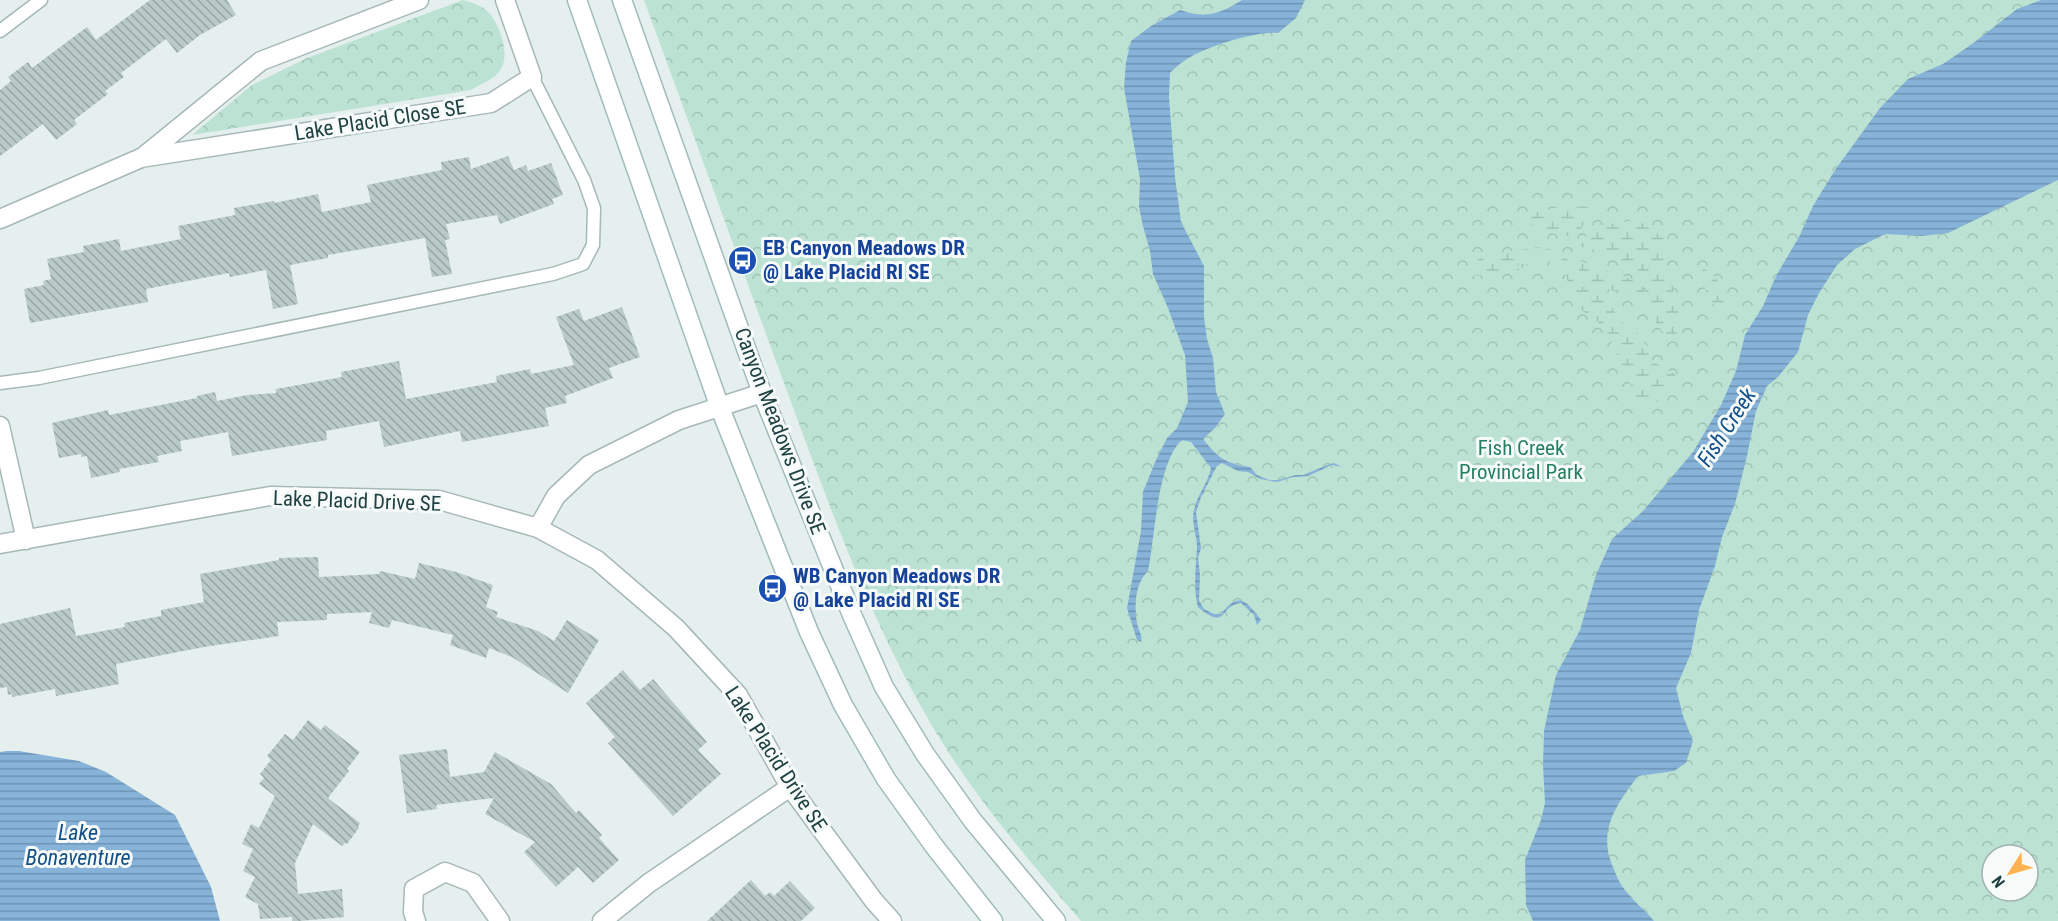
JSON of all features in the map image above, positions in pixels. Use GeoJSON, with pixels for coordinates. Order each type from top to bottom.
{"type":"FeatureCollection","features":[{"type":"Feature","properties":{"kind":"street","name":"Lake Placid Close SE"},"geometry":{"type":"LineString","coordinates":[[141,158],[261,62],[420,0]]}},
{"type":"Feature","properties":{"kind":"street"},"geometry":{"type":"LineString","coordinates":[[505,0],[532,77]]}},
{"type":"Feature","properties":{"kind":"street"},"geometry":{"type":"LineString","coordinates":[[577,0],[720,408],[809,632],[843,705],[886,779],[934,846],[993,921]]}},
{"type":"Feature","properties":{"kind":"street","name":"Canyon Meadows Drive SE"},"geometry":{"type":"LineString","coordinates":[[622,0],[762,393],[852,615],[884,687],[925,754],[973,821],[1056,921]]}},
{"type":"Feature","properties":{"kind":"street","name":"Lake Placid Close SE"},"geometry":{"type":"LineString","coordinates":[[0,219],[141,158],[491,103],[532,77]]}},
{"type":"Feature","properties":{"kind":"street"},"geometry":{"type":"LineString","coordinates":[[538,528],[556,496],[589,465],[680,420],[762,393]]}},
{"type":"Feature","properties":{"kind":"street"},"geometry":{"type":"LineString","coordinates":[[0,426],[26,540]]}},
{"type":"Feature","properties":{"kind":"street","name":"Lake Placid Drive SE"},"geometry":{"type":"LineString","coordinates":[[0,544],[270,496],[440,500],[538,528],[597,560],[676,628],[738,695],[790,787],[874,901],[892,921]]}},
{"type":"Feature","properties":{"kind":"street"},"geometry":{"type":"LineString","coordinates":[[602,921],[649,883],[790,787]]}},
{"type":"Feature","properties":{"kind":"street"},"geometry":{"type":"LineString","coordinates":[[416,921],[413,912],[414,889],[445,872],[473,883],[500,921]]}},
{"type":"Feature","properties":{"kind":"lane"},"geometry":{"type":"LineString","coordinates":[[0,31],[41,0]]}},
{"type":"Feature","properties":{"kind":"lane"},"geometry":{"type":"LineString","coordinates":[[0,383],[39,378],[553,274],[583,264],[593,244],[594,208],[584,180],[532,77]]}},
{"type":"Feature","properties":{"kind":"green space"},"geometry":{"type":"Polygon","coordinates":[[[463,0],[485,9],[490,14],[502,37],[505,54],[504,62],[498,73],[471,90],[192,135],[252,85],[307,58],[463,0]]]}},
{"type":"Feature","properties":{"kind":"green space","name":"Fish Creek Provincial Park"},"geometry":{"type":"Polygon","coordinates":[[[644,0],[2058,0],[2058,921],[1081,921],[983,801],[931,724],[908,683],[868,600],[816,470],[644,0]]]}},
{"type":"Feature","properties":{"kind":"green space"},"geometry":{"type":"Polygon","coordinates":[[[1567,206],[1590,207],[1593,210],[1592,215],[1580,229],[1570,236],[1558,235],[1526,222],[1538,212],[1567,206]]]}},
{"type":"Feature","properties":{"kind":"green space"},"geometry":{"type":"Polygon","coordinates":[[[1639,221],[1666,239],[1665,267],[1671,278],[1681,315],[1680,331],[1672,336],[1659,328],[1649,310],[1637,300],[1600,286],[1583,275],[1577,267],[1578,260],[1631,279],[1651,296],[1640,280],[1638,268],[1598,250],[1581,247],[1580,244],[1588,233],[1617,222],[1639,221]]]}},
{"type":"Feature","properties":{"kind":"green space"},"geometry":{"type":"Polygon","coordinates":[[[1542,247],[1562,253],[1571,264],[1573,278],[1578,286],[1596,292],[1613,309],[1620,321],[1636,331],[1647,346],[1650,360],[1675,374],[1675,385],[1667,396],[1647,406],[1639,403],[1607,332],[1596,320],[1578,308],[1563,269],[1551,263],[1541,254],[1534,254],[1526,266],[1511,274],[1520,263],[1501,272],[1471,276],[1479,257],[1483,255],[1542,247]]]}},
{"type":"Feature","properties":{"kind":"green space"},"geometry":{"type":"Polygon","coordinates":[[[1704,269],[1720,283],[1729,303],[1722,315],[1718,317],[1702,284],[1701,271],[1704,269]]]}},
{"type":"Feature","properties":{"kind":"water"},"geometry":{"type":"Polygon","coordinates":[[[1242,0],[1305,0],[1296,18],[1278,33],[1257,34],[1216,46],[1192,56],[1170,73],[1169,97],[1181,222],[1204,266],[1204,317],[1207,339],[1213,358],[1216,392],[1225,414],[1203,439],[1223,459],[1250,467],[1257,475],[1269,480],[1303,475],[1334,463],[1342,467],[1332,465],[1308,476],[1293,477],[1277,482],[1260,479],[1222,463],[1217,466],[1196,512],[1201,548],[1198,558],[1199,600],[1204,609],[1214,614],[1221,614],[1233,602],[1242,601],[1251,607],[1261,620],[1257,625],[1254,615],[1241,603],[1229,608],[1219,618],[1198,607],[1195,585],[1197,547],[1193,515],[1211,468],[1191,442],[1182,440],[1167,465],[1158,501],[1148,571],[1140,582],[1136,596],[1136,617],[1141,642],[1137,640],[1127,608],[1141,531],[1143,492],[1167,438],[1177,428],[1188,402],[1185,355],[1153,274],[1139,207],[1140,179],[1124,88],[1126,62],[1131,41],[1151,26],[1180,10],[1189,13],[1212,14],[1242,0]]]}},
{"type":"Feature","properties":{"kind":"water","name":"Fish Creek"},"geometry":{"type":"Polygon","coordinates":[[[2041,0],[2058,0],[2058,180],[1948,233],[1922,236],[1885,234],[1855,249],[1837,265],[1819,293],[1808,315],[1798,352],[1778,377],[1767,386],[1756,411],[1735,504],[1699,610],[1691,653],[1676,688],[1683,716],[1693,741],[1686,763],[1674,771],[1638,776],[1617,807],[1609,828],[1608,852],[1618,878],[1628,894],[1654,921],[1533,921],[1526,905],[1525,860],[1541,820],[1545,803],[1544,731],[1556,675],[1580,630],[1596,575],[1612,539],[1643,511],[1693,452],[1721,405],[1736,371],[1745,335],[1763,306],[1813,206],[1835,170],[1880,108],[1908,79],[1943,64],[2017,9],[2041,0]]]}},
{"type":"Feature","properties":{"kind":"water","name":"Lake Bonaventure"},"geometry":{"type":"Polygon","coordinates":[[[0,752],[79,761],[106,772],[175,815],[211,887],[220,921],[0,921],[0,752]]]}},
{"type":"Feature","properties":{"kind":"building"},"geometry":{"type":"Polygon","coordinates":[[[150,0],[227,0],[236,15],[200,35],[177,53],[166,39],[121,73],[124,77],[105,91],[108,94],[74,120],[77,124],[56,140],[43,124],[0,156],[0,90],[11,81],[8,77],[28,62],[32,68],[87,27],[96,40],[150,0]]]}},
{"type":"Feature","properties":{"kind":"building"},"geometry":{"type":"Polygon","coordinates":[[[508,156],[514,170],[526,165],[528,171],[551,163],[563,195],[552,199],[554,204],[500,224],[497,215],[446,224],[450,239],[445,240],[452,274],[432,277],[425,238],[328,255],[328,258],[290,265],[298,304],[273,309],[266,270],[230,277],[229,273],[146,289],[148,302],[30,323],[24,289],[44,285],[43,281],[51,279],[47,259],[84,252],[83,246],[119,239],[121,251],[181,239],[178,226],[235,215],[234,208],[318,194],[322,212],[371,202],[367,185],[442,170],[441,162],[469,157],[471,169],[508,156]]]}},
{"type":"Feature","properties":{"kind":"building"},"geometry":{"type":"Polygon","coordinates":[[[622,307],[640,357],[609,368],[613,378],[565,396],[567,403],[545,408],[549,426],[462,442],[460,431],[384,447],[379,421],[326,431],[327,440],[232,456],[228,432],[180,441],[182,451],[157,456],[159,462],[119,469],[120,472],[91,478],[87,456],[81,457],[81,454],[59,458],[52,423],[108,410],[109,415],[197,398],[197,396],[215,392],[217,401],[247,395],[276,393],[276,389],[342,377],[341,372],[399,361],[406,399],[497,382],[496,376],[530,369],[531,374],[574,365],[556,317],[579,309],[584,321],[622,307]]]}},
{"type":"Feature","properties":{"kind":"building"},"geometry":{"type":"Polygon","coordinates":[[[318,557],[319,577],[379,574],[380,571],[415,579],[419,563],[456,572],[493,585],[486,607],[498,612],[496,617],[538,631],[554,641],[567,620],[599,640],[568,693],[512,657],[489,648],[486,658],[450,645],[453,635],[392,620],[389,628],[369,623],[372,612],[327,614],[327,620],[277,622],[279,636],[204,647],[116,664],[119,684],[56,696],[55,689],[12,697],[12,694],[8,695],[7,687],[0,688],[0,624],[70,608],[76,636],[125,627],[124,623],[161,616],[161,610],[204,602],[200,574],[279,560],[279,558],[318,557]]]}},
{"type":"Feature","properties":{"kind":"building"},"geometry":{"type":"Polygon","coordinates":[[[623,670],[640,690],[653,679],[707,742],[698,750],[721,774],[673,816],[608,743],[615,737],[586,703],[623,670]]]}},
{"type":"Feature","properties":{"kind":"building"},"geometry":{"type":"Polygon","coordinates":[[[308,720],[321,730],[325,725],[360,752],[347,769],[349,771],[328,798],[360,823],[359,828],[347,844],[342,846],[313,824],[295,863],[298,894],[342,889],[344,917],[299,921],[292,921],[292,917],[260,919],[258,904],[245,897],[255,877],[243,871],[253,849],[242,844],[251,824],[259,828],[275,796],[259,784],[264,778],[260,774],[271,760],[267,756],[285,734],[293,740],[308,720]]]}},
{"type":"Feature","properties":{"kind":"building"},"geometry":{"type":"Polygon","coordinates":[[[447,749],[450,777],[484,772],[495,752],[551,784],[576,813],[579,810],[602,835],[599,838],[619,860],[593,883],[578,867],[556,887],[524,852],[535,842],[485,814],[494,798],[436,805],[437,809],[407,813],[399,755],[447,749]]]}},
{"type":"Feature","properties":{"kind":"building"},"geometry":{"type":"Polygon","coordinates":[[[751,880],[765,896],[770,892],[774,896],[790,881],[815,908],[801,921],[707,921],[751,880]]]}},
{"type":"Feature","properties":{"kind":"place","name":"EB Canyon Meadows DR @ Lake Placid RI SE"},"geometry":{"type":"Point","coordinates":[742,260]}},
{"type":"Feature","properties":{"kind":"place","name":"WB Canyon Meadows DR @ Lake Placid RI SE"},"geometry":{"type":"Point","coordinates":[772,588]}}]}
